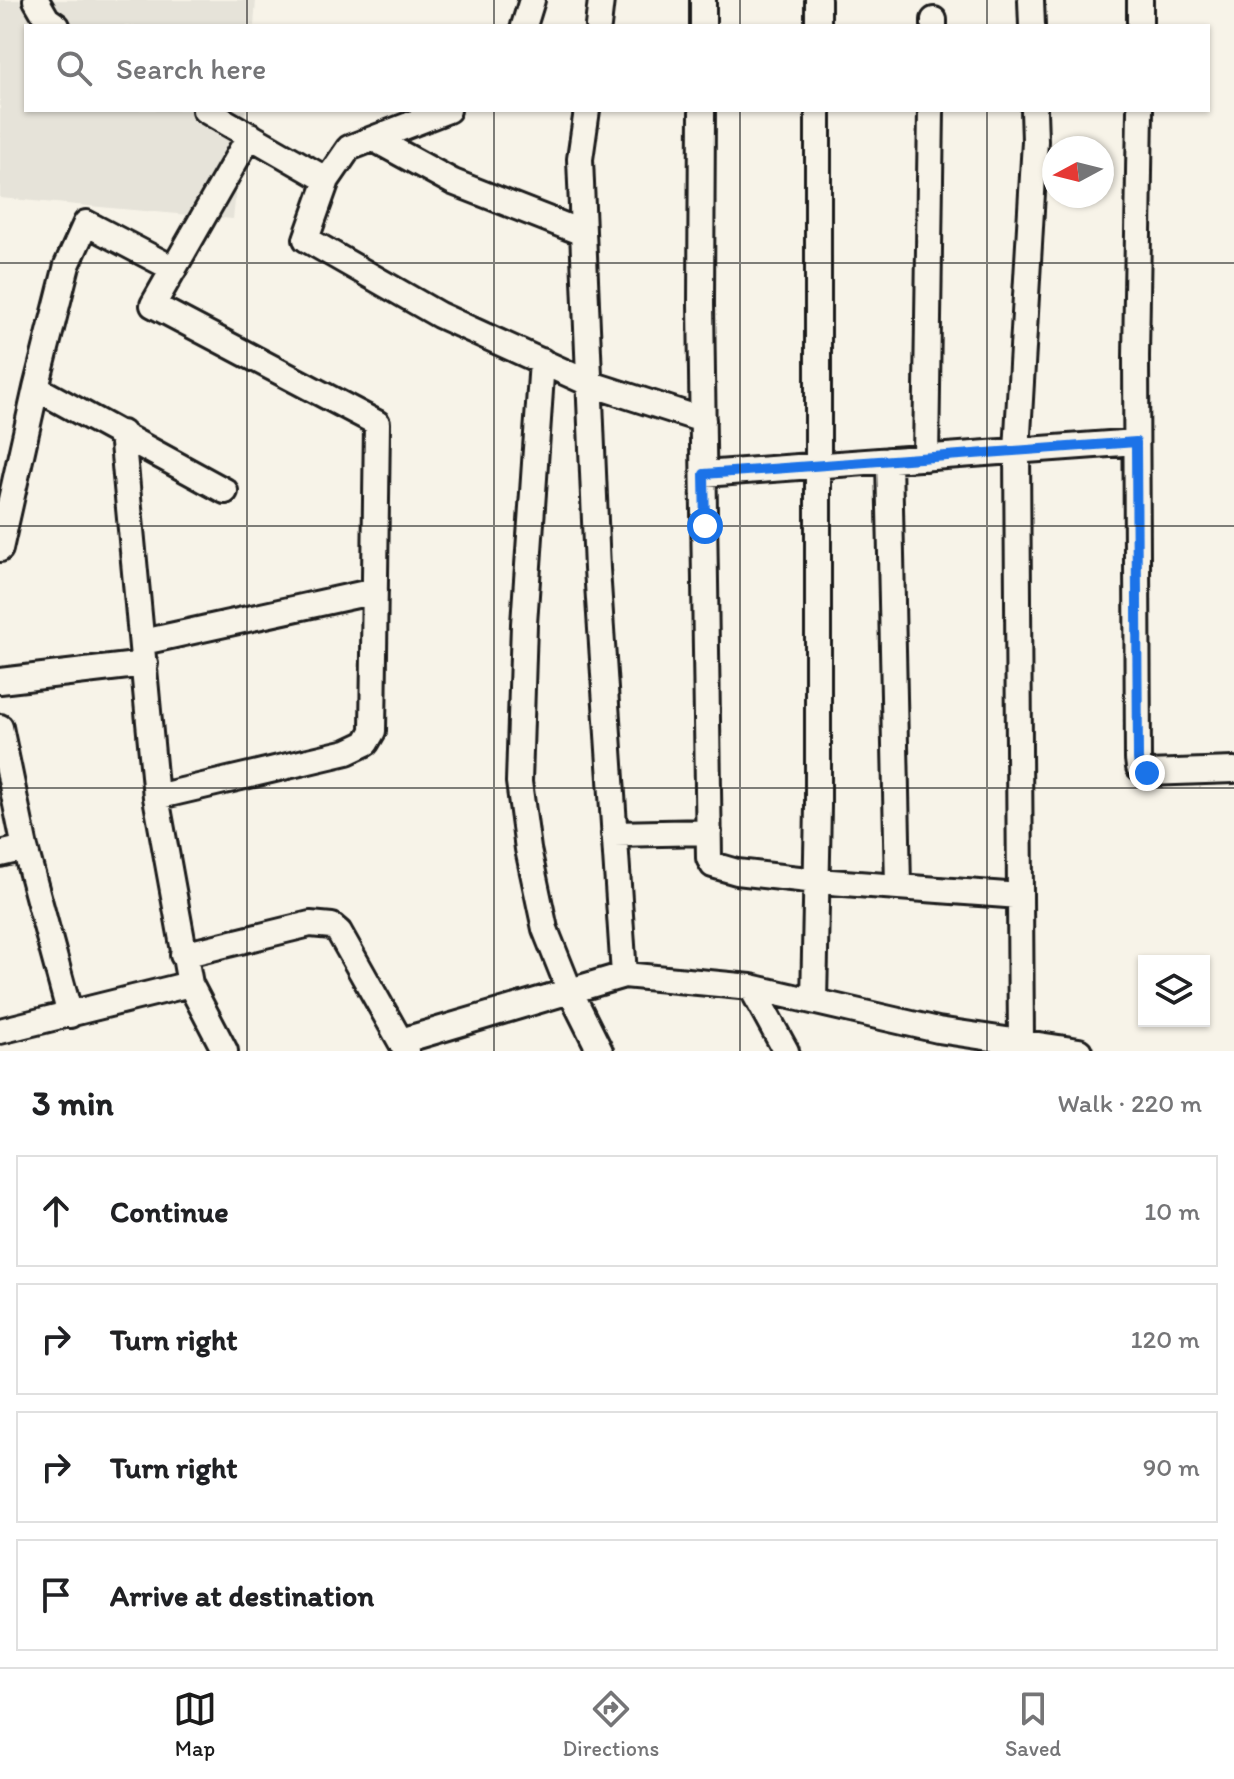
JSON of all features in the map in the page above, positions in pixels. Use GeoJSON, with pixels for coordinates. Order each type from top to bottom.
{"type":"FeatureCollection","features":[{"type":"Feature","properties":{"kind":"street"},"geometry":{"type":"LineString","coordinates":[[36,0],[47,19],[54,24]]}},
{"type":"Feature","properties":{"kind":"street"},"geometry":{"type":"LineString","coordinates":[[525,24],[532,0]]}},
{"type":"Feature","properties":{"kind":"street"},"geometry":{"type":"LineString","coordinates":[[598,24],[601,0]]}},
{"type":"Feature","properties":{"kind":"street"},"geometry":{"type":"LineString","coordinates":[[703,0],[703,24]]}},
{"type":"Feature","properties":{"kind":"street"},"geometry":{"type":"LineString","coordinates":[[818,0],[818,24]]}},
{"type":"Feature","properties":{"kind":"street"},"geometry":{"type":"LineString","coordinates":[[1031,0],[1032,24]]}},
{"type":"Feature","properties":{"kind":"street"},"geometry":{"type":"LineString","coordinates":[[1140,0],[1140,24]]}},
{"type":"Feature","properties":{"kind":"street"},"geometry":{"type":"LineString","coordinates":[[209,112],[327,180]]}},
{"type":"Feature","properties":{"kind":"street"},"geometry":{"type":"LineString","coordinates":[[443,112],[349,148],[327,180],[306,239],[439,315],[591,384],[703,420]]}},
{"type":"Feature","properties":{"kind":"street"},"geometry":{"type":"LineString","coordinates":[[587,112],[580,159],[597,569],[624,975]]}},
{"type":"Feature","properties":{"kind":"street"},"geometry":{"type":"LineString","coordinates":[[702,112],[709,858],[720,869],[817,881],[1020,896]]}},
{"type":"Feature","properties":{"kind":"street"},"geometry":{"type":"LineString","coordinates":[[814,1001],[817,881],[818,112]]}},
{"type":"Feature","properties":{"kind":"street"},"geometry":{"type":"LineString","coordinates":[[926,458],[931,112]]}},
{"type":"Feature","properties":{"kind":"street"},"geometry":{"type":"LineString","coordinates":[[1021,1043],[1017,451],[1034,112]]}},
{"type":"Feature","properties":{"kind":"street"},"geometry":{"type":"LineString","coordinates":[[1140,112],[1136,442],[1139,767],[1147,773],[1234,770]]}},
{"type":"Feature","properties":{"kind":"street"},"geometry":{"type":"LineString","coordinates":[[156,797],[347,752],[366,743],[373,731],[377,423],[153,305],[250,135]]}},
{"type":"Feature","properties":{"kind":"street"},"geometry":{"type":"LineString","coordinates":[[374,139],[453,182],[583,233]]}},
{"type":"Feature","properties":{"kind":"street"},"geometry":{"type":"LineString","coordinates":[[0,549],[67,265],[86,223],[174,269]]}},
{"type":"Feature","properties":{"kind":"street"},"geometry":{"type":"LineString","coordinates":[[542,361],[524,624],[519,782],[545,929],[569,989],[600,1051]]}},
{"type":"Feature","properties":{"kind":"street"},"geometry":{"type":"LineString","coordinates":[[36,388],[225,491]]}},
{"type":"Feature","properties":{"kind":"street"},"geometry":{"type":"LineString","coordinates":[[122,433],[156,797],[190,984],[225,1051]]}},
{"type":"Feature","properties":{"kind":"street"},"geometry":{"type":"LineString","coordinates":[[704,474],[1136,442]]}},
{"type":"Feature","properties":{"kind":"street"},"geometry":{"type":"LineString","coordinates":[[889,460],[898,886]]}},
{"type":"Feature","properties":{"kind":"street"},"geometry":{"type":"LineString","coordinates":[[0,681],[144,653],[375,591]]}},
{"type":"Feature","properties":{"kind":"street"},"geometry":{"type":"LineString","coordinates":[[0,728],[25,848],[70,1015]]}},
{"type":"Feature","properties":{"kind":"street"},"geometry":{"type":"LineString","coordinates":[[614,834],[709,832]]}},
{"type":"Feature","properties":{"kind":"street"},"geometry":{"type":"LineString","coordinates":[[0,854],[25,848]]}},
{"type":"Feature","properties":{"kind":"street"},"geometry":{"type":"LineString","coordinates":[[183,955],[310,924],[332,926],[339,932],[403,1046],[569,989],[624,975],[751,987],[814,1001],[943,1040],[1021,1043],[1079,1051]]}},
{"type":"Feature","properties":{"kind":"street"},"geometry":{"type":"LineString","coordinates":[[0,1031],[190,984]]}},
{"type":"Feature","properties":{"kind":"street"},"geometry":{"type":"LineString","coordinates":[[751,987],[786,1051]]}},
{"type":"Feature","properties":{"kind":"shaded area"},"geometry":{"type":"Polygon","coordinates":[[[0,0],[256,0],[254,24],[24,24],[24,112],[245,112],[233,219],[0,198],[0,0]]]}},
{"type":"Feature","properties":{"kind":"route"},"geometry":{"type":"LineString","coordinates":[[705,526],[704,474],[1136,442],[1138,759],[1139,767],[1147,773]]}}]}
